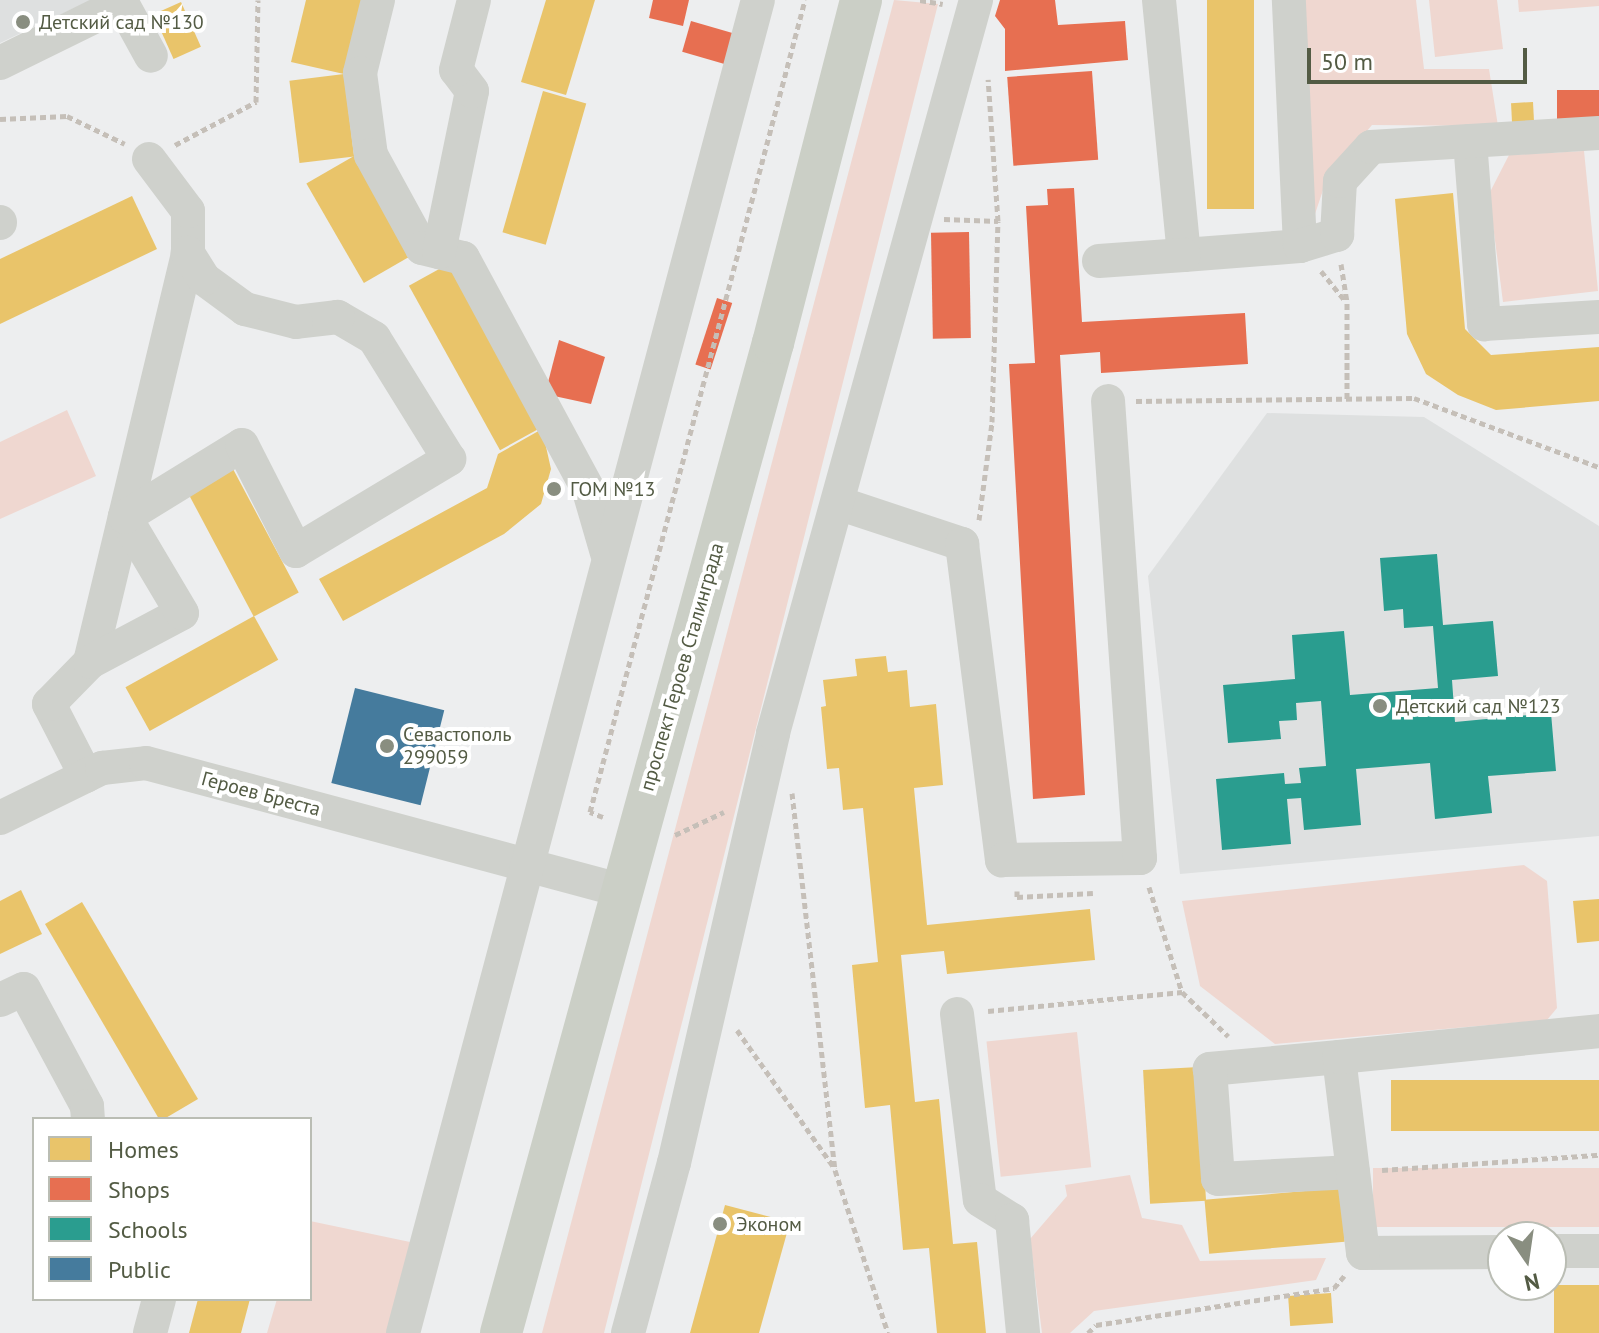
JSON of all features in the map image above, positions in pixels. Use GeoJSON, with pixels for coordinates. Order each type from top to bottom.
{"type":"FeatureCollection","features":[{"type":"Feature","properties":{"kind":"main road","name":"проспект Героев Сталинграда"},"geometry":{"type":"LineString","coordinates":[[501,1333],[619,890],[773,343],[861,0]]}},
{"type":"Feature","properties":{"kind":"street"},"geometry":{"type":"LineString","coordinates":[[378,0],[360,73],[371,155],[422,248],[463,258],[589,491],[608,558]]}},
{"type":"Feature","properties":{"kind":"street"},"geometry":{"type":"LineString","coordinates":[[439,252],[472,91],[456,70],[474,0]]}},
{"type":"Feature","properties":{"kind":"street"},"geometry":{"type":"LineString","coordinates":[[403,1333],[758,0]]}},
{"type":"Feature","properties":{"kind":"street"},"geometry":{"type":"LineString","coordinates":[[628,1333],[674,1163],[773,733],[976,0]]}},
{"type":"Feature","properties":{"kind":"street"},"geometry":{"type":"LineString","coordinates":[[1159,0],[1184,255]]}},
{"type":"Feature","properties":{"kind":"street"},"geometry":{"type":"LineString","coordinates":[[1289,0],[1300,246]]}},
{"type":"Feature","properties":{"kind":"street"},"geometry":{"type":"LineString","coordinates":[[0,63],[122,3],[151,56]]}},
{"type":"Feature","properties":{"kind":"street"},"geometry":{"type":"LineString","coordinates":[[1099,261],[1300,246],[1337,235],[1340,181],[1371,147],[1599,133]]}},
{"type":"Feature","properties":{"kind":"street"},"geometry":{"type":"LineString","coordinates":[[1470,141],[1484,324],[1599,317]]}},
{"type":"Feature","properties":{"kind":"street"},"geometry":{"type":"LineString","coordinates":[[90,662],[188,253],[188,211],[149,159]]}},
{"type":"Feature","properties":{"kind":"street"},"geometry":{"type":"LineString","coordinates":[[125,517],[242,445],[296,551],[449,459],[374,338],[338,317],[296,322],[245,309],[204,279],[188,253]]}},
{"type":"Feature","properties":{"kind":"street"},"geometry":{"type":"LineString","coordinates":[[838,503],[962,544],[1002,860],[1138,874],[1108,401]]}},
{"type":"Feature","properties":{"kind":"street"},"geometry":{"type":"LineString","coordinates":[[86,776],[49,704],[90,662],[182,613],[125,517]]}},
{"type":"Feature","properties":{"kind":"street","name":"Героев Бреста"},"geometry":{"type":"LineString","coordinates":[[0,818],[102,768],[146,763],[619,890]]}},
{"type":"Feature","properties":{"kind":"street"},"geometry":{"type":"LineString","coordinates":[[0,1000],[24,989],[87,1106],[88,1117]]}},
{"type":"Feature","properties":{"kind":"street"},"geometry":{"type":"LineString","coordinates":[[957,1014],[980,1200],[1012,1220],[1023,1333]]}},
{"type":"Feature","properties":{"kind":"street"},"geometry":{"type":"LineString","coordinates":[[1353,1172],[1218,1179],[1210,1069],[1599,1031]]}},
{"type":"Feature","properties":{"kind":"street"},"geometry":{"type":"LineString","coordinates":[[1339,1057],[1363,1253],[1487,1252]]}},
{"type":"Feature","properties":{"kind":"street"},"geometry":{"type":"LineString","coordinates":[[1567,1251],[1599,1251]]}},
{"type":"Feature","properties":{"kind":"street"},"geometry":{"type":"LineString","coordinates":[[150,1333],[158,1301]]}},
{"type":"Feature","properties":{"kind":"path"},"geometry":{"type":"LineString","coordinates":[[0,119],[67,116],[106,132],[149,159],[256,102],[258,0]]}},
{"type":"Feature","properties":{"kind":"path"},"geometry":{"type":"LineString","coordinates":[[603,817],[590,812],[805,0]]}},
{"type":"Feature","properties":{"kind":"path"},"geometry":{"type":"LineString","coordinates":[[978,528],[992,422],[998,221],[987,73]]}},
{"type":"Feature","properties":{"kind":"path"},"geometry":{"type":"LineString","coordinates":[[931,219],[998,221]]}},
{"type":"Feature","properties":{"kind":"path"},"geometry":{"type":"LineString","coordinates":[[1337,235],[1347,303],[1347,399]]}},
{"type":"Feature","properties":{"kind":"path"},"geometry":{"type":"LineString","coordinates":[[1108,401],[1414,398],[1599,467]]}},
{"type":"Feature","properties":{"kind":"path"},"geometry":{"type":"LineString","coordinates":[[791,784],[835,1170],[888,1333]]}},
{"type":"Feature","properties":{"kind":"path"},"geometry":{"type":"LineString","coordinates":[[1013,860],[1017,897],[1106,892]]}},
{"type":"Feature","properties":{"kind":"path"},"geometry":{"type":"LineString","coordinates":[[1138,874],[1150,890]]}},
{"type":"Feature","properties":{"kind":"path"},"geometry":{"type":"LineString","coordinates":[[1138,874],[1150,890],[1182,992],[1258,1064]]}},
{"type":"Feature","properties":{"kind":"path"},"geometry":{"type":"LineString","coordinates":[[957,1014],[1182,992]]}},
{"type":"Feature","properties":{"kind":"path"},"geometry":{"type":"LineString","coordinates":[[731,1022],[835,1170]]}},
{"type":"Feature","properties":{"kind":"path"},"geometry":{"type":"LineString","coordinates":[[1353,1172],[1599,1155]]}},
{"type":"Feature","properties":{"kind":"path"},"geometry":{"type":"LineString","coordinates":[[1088,1333],[1096,1325],[1334,1288],[1363,1253]]}},
{"type":"Feature","properties":{"kind":"shaded area","name":"Детский сад №130"},"geometry":{"type":"Polygon","coordinates":[[[0,0],[91,0],[0,43],[0,0]]]}},
{"type":"Feature","properties":{"kind":"shaded area"},"geometry":{"type":"Polygon","coordinates":[[[894,0],[938,4],[604,1333],[542,1333],[894,0]]]}},
{"type":"Feature","properties":{"kind":"shaded area"},"geometry":{"type":"Polygon","coordinates":[[[1305,0],[1416,0],[1424,69],[1489,69],[1498,126],[1372,125],[1327,178],[1311,226],[1305,0]]]}},
{"type":"Feature","properties":{"kind":"shaded area"},"geometry":{"type":"Polygon","coordinates":[[[1429,0],[1497,0],[1503,49],[1435,57],[1429,0]]]}},
{"type":"Feature","properties":{"kind":"shaded area"},"geometry":{"type":"Polygon","coordinates":[[[1518,0],[1599,0],[1599,6],[1519,12],[1518,0]]]}},
{"type":"Feature","properties":{"kind":"shaded area"},"geometry":{"type":"Polygon","coordinates":[[[1584,151],[1598,291],[1503,302],[1489,194],[1509,155],[1584,151]]]}},
{"type":"Feature","properties":{"kind":"shaded area"},"geometry":{"type":"Polygon","coordinates":[[[67,410],[96,476],[0,519],[0,442],[67,410]]]}},
{"type":"Feature","properties":{"kind":"shaded area","name":"Детский сад №123"},"geometry":{"type":"Polygon","coordinates":[[[1267,413],[1424,417],[1599,526],[1599,836],[1180,874],[1148,576],[1267,413]]]}},
{"type":"Feature","properties":{"kind":"shaded area"},"geometry":{"type":"Polygon","coordinates":[[[1524,865],[1547,881],[1557,1008],[1547,1020],[1275,1044],[1200,986],[1182,901],[1524,865]]]}},
{"type":"Feature","properties":{"kind":"shaded area"},"geometry":{"type":"Polygon","coordinates":[[[1077,1032],[1091,1167],[1001,1177],[986,1042],[1077,1032]]]}},
{"type":"Feature","properties":{"kind":"shaded area"},"geometry":{"type":"Polygon","coordinates":[[[1373,1168],[1599,1168],[1599,1227],[1567,1227],[1567,1221],[1487,1221],[1487,1227],[1373,1227],[1373,1168]]]}},
{"type":"Feature","properties":{"kind":"shaded area"},"geometry":{"type":"Polygon","coordinates":[[[1130,1175],[1142,1218],[1182,1225],[1200,1261],[1326,1258],[1316,1280],[1094,1311],[1070,1333],[1042,1333],[1030,1239],[1067,1196],[1065,1185],[1130,1175]]]}},
{"type":"Feature","properties":{"kind":"shaded area"},"geometry":{"type":"Polygon","coordinates":[[[312,1221],[410,1242],[394,1333],[267,1333],[276,1301],[312,1301],[312,1221]]]}},
{"type":"Feature","properties":{"kind":"building: Homes"},"geometry":{"type":"Polygon","coordinates":[[[306,0],[362,0],[344,74],[291,62],[306,0]]]}},
{"type":"Feature","properties":{"kind":"building: Homes"},"geometry":{"type":"Polygon","coordinates":[[[546,0],[595,0],[566,95],[521,82],[546,0]]]}},
{"type":"Feature","properties":{"kind":"building: Homes"},"geometry":{"type":"Polygon","coordinates":[[[1207,0],[1254,0],[1254,209],[1207,209],[1207,0]]]}},
{"type":"Feature","properties":{"kind":"building: Homes"},"geometry":{"type":"Polygon","coordinates":[[[181,2],[201,47],[174,59],[154,14],[181,2]]]}},
{"type":"Feature","properties":{"kind":"building: Homes"},"geometry":{"type":"Polygon","coordinates":[[[344,74],[354,156],[300,163],[289,81],[344,74]]]}},
{"type":"Feature","properties":{"kind":"building: Homes"},"geometry":{"type":"Polygon","coordinates":[[[543,91],[586,103],[546,245],[502,232],[543,91]]]}},
{"type":"Feature","properties":{"kind":"building: Homes"},"geometry":{"type":"Polygon","coordinates":[[[1533,102],[1534,121],[1512,122],[1511,103],[1533,102]]]}},
{"type":"Feature","properties":{"kind":"building: Homes"},"geometry":{"type":"Polygon","coordinates":[[[354,156],[412,256],[364,283],[306,184],[354,156]]]}},
{"type":"Feature","properties":{"kind":"building: Homes"},"geometry":{"type":"Polygon","coordinates":[[[1453,193],[1465,329],[1491,355],[1599,347],[1599,401],[1496,410],[1458,395],[1426,374],[1407,334],[1395,199],[1453,193]]]}},
{"type":"Feature","properties":{"kind":"building: Homes"},"geometry":{"type":"Polygon","coordinates":[[[132,196],[157,249],[0,324],[0,259],[132,196]]]}},
{"type":"Feature","properties":{"kind":"building: Homes"},"geometry":{"type":"Polygon","coordinates":[[[450,263],[541,427],[500,450],[409,286],[450,263]]]}},
{"type":"Feature","properties":{"kind":"building: Homes"},"geometry":{"type":"Polygon","coordinates":[[[542,429],[551,469],[541,504],[504,534],[343,621],[319,579],[487,488],[498,454],[542,429]]]}},
{"type":"Feature","properties":{"kind":"building: Homes"},"geometry":{"type":"Polygon","coordinates":[[[233,469],[299,593],[254,617],[188,493],[233,469]]]}},
{"type":"Feature","properties":{"kind":"building: Homes"},"geometry":{"type":"Polygon","coordinates":[[[254,616],[278,660],[150,731],[125,687],[254,616]]]}},
{"type":"Feature","properties":{"kind":"building: Homes"},"geometry":{"type":"Polygon","coordinates":[[[886,656],[888,672],[907,670],[910,707],[936,704],[943,785],[914,788],[927,925],[1090,909],[1095,960],[947,974],[944,951],[901,955],[915,1102],[939,1099],[953,1244],[977,1242],[986,1333],[937,1333],[929,1248],[903,1250],[890,1105],[865,1108],[852,965],[878,962],[863,808],[843,810],[839,768],[827,769],[821,707],[826,706],[823,680],[857,676],[855,659],[886,656]]]}},
{"type":"Feature","properties":{"kind":"building: Homes"},"geometry":{"type":"Polygon","coordinates":[[[21,890],[42,934],[0,954],[0,901],[21,890]]]}},
{"type":"Feature","properties":{"kind":"building: Homes"},"geometry":{"type":"Polygon","coordinates":[[[1599,899],[1599,941],[1577,943],[1573,901],[1599,899]]]}},
{"type":"Feature","properties":{"kind":"building: Homes"},"geometry":{"type":"Polygon","coordinates":[[[82,902],[198,1099],[167,1117],[158,1117],[45,924],[82,902]]]}},
{"type":"Feature","properties":{"kind":"building: Homes"},"geometry":{"type":"Polygon","coordinates":[[[1199,1067],[1206,1201],[1150,1204],[1143,1070],[1199,1067]]]}},
{"type":"Feature","properties":{"kind":"building: Homes"},"geometry":{"type":"Polygon","coordinates":[[[1391,1080],[1599,1080],[1599,1131],[1391,1131],[1391,1080]]]}},
{"type":"Feature","properties":{"kind":"building: Homes"},"geometry":{"type":"Polygon","coordinates":[[[1340,1188],[1345,1242],[1209,1254],[1205,1200],[1340,1188]]]}},
{"type":"Feature","properties":{"kind":"building: Homes"},"geometry":{"type":"Polygon","coordinates":[[[725,1205],[790,1222],[759,1333],[690,1333],[725,1205]]]}},
{"type":"Feature","properties":{"kind":"building: Homes"},"geometry":{"type":"Polygon","coordinates":[[[1567,1285],[1599,1285],[1599,1333],[1554,1333],[1554,1301],[1567,1301],[1567,1285]]]}},
{"type":"Feature","properties":{"kind":"building: Homes"},"geometry":{"type":"Polygon","coordinates":[[[1331,1293],[1333,1323],[1290,1326],[1288,1296],[1331,1293]]]}},
{"type":"Feature","properties":{"kind":"building: Homes"},"geometry":{"type":"Polygon","coordinates":[[[197,1301],[249,1301],[241,1333],[189,1333],[197,1301]]]}},
{"type":"Feature","properties":{"kind":"building: Shops"},"geometry":{"type":"Polygon","coordinates":[[[653,0],[689,0],[683,26],[649,18],[653,0]]]}},
{"type":"Feature","properties":{"kind":"building: Shops"},"geometry":{"type":"Polygon","coordinates":[[[1000,0],[1055,0],[1058,25],[1125,21],[1128,60],[1005,71],[1005,29],[995,16],[1000,0]]]}},
{"type":"Feature","properties":{"kind":"building: Shops"},"geometry":{"type":"Polygon","coordinates":[[[691,21],[733,33],[724,64],[682,52],[691,21]]]}},
{"type":"Feature","properties":{"kind":"building: Shops"},"geometry":{"type":"Polygon","coordinates":[[[1092,71],[1098,160],[1013,166],[1007,77],[1092,71]]]}},
{"type":"Feature","properties":{"kind":"building: Shops"},"geometry":{"type":"Polygon","coordinates":[[[1557,90],[1599,90],[1599,122],[1557,122],[1557,90]]]}},
{"type":"Feature","properties":{"kind":"building: Shops"},"geometry":{"type":"Polygon","coordinates":[[[1074,188],[1082,322],[1245,313],[1248,364],[1101,373],[1100,352],[1060,355],[1085,795],[1033,799],[1009,364],[1035,363],[1026,206],[1048,205],[1047,189],[1074,188]]]}},
{"type":"Feature","properties":{"kind":"building: Shops"},"geometry":{"type":"Polygon","coordinates":[[[969,232],[971,338],[933,339],[931,233],[969,232]]]}},
{"type":"Feature","properties":{"kind":"building: Shops"},"geometry":{"type":"Polygon","coordinates":[[[717,298],[732,303],[711,370],[695,365],[717,298]]]}},
{"type":"Feature","properties":{"kind":"building: Shops"},"geometry":{"type":"Polygon","coordinates":[[[559,340],[605,357],[591,404],[545,394],[559,340]]]}},
{"type":"Feature","properties":{"kind":"building: Schools"},"geometry":{"type":"Polygon","coordinates":[[[1437,554],[1443,625],[1493,621],[1498,676],[1452,680],[1455,722],[1551,713],[1556,771],[1488,776],[1492,813],[1435,819],[1430,763],[1356,769],[1361,825],[1304,830],[1301,798],[1287,799],[1291,844],[1222,850],[1216,779],[1284,773],[1285,784],[1301,783],[1299,768],[1326,766],[1321,701],[1296,703],[1297,720],[1279,721],[1281,739],[1228,743],[1223,685],[1295,679],[1292,635],[1344,631],[1350,695],[1438,688],[1433,626],[1404,628],[1403,609],[1384,611],[1380,558],[1437,554]]]}},
{"type":"Feature","properties":{"kind":"building: Public","name":"Севастополь 299059"},"geometry":{"type":"Polygon","coordinates":[[[355,688],[444,710],[421,805],[331,783],[355,688]]]}},
{"type":"Feature","properties":{"kind":"place","name":"Детский сад №130"},"geometry":{"type":"Point","coordinates":[23,22]}},
{"type":"Feature","properties":{"kind":"place","name":"ГОМ №13"},"geometry":{"type":"Point","coordinates":[554,489]}},
{"type":"Feature","properties":{"kind":"place","name":"Детский сад №123"},"geometry":{"type":"Point","coordinates":[1380,706]}},
{"type":"Feature","properties":{"kind":"place","name":"Севастополь 299059"},"geometry":{"type":"Point","coordinates":[387,746]}},
{"type":"Feature","properties":{"kind":"place","name":"Эконом"},"geometry":{"type":"Point","coordinates":[720,1224]}}]}
